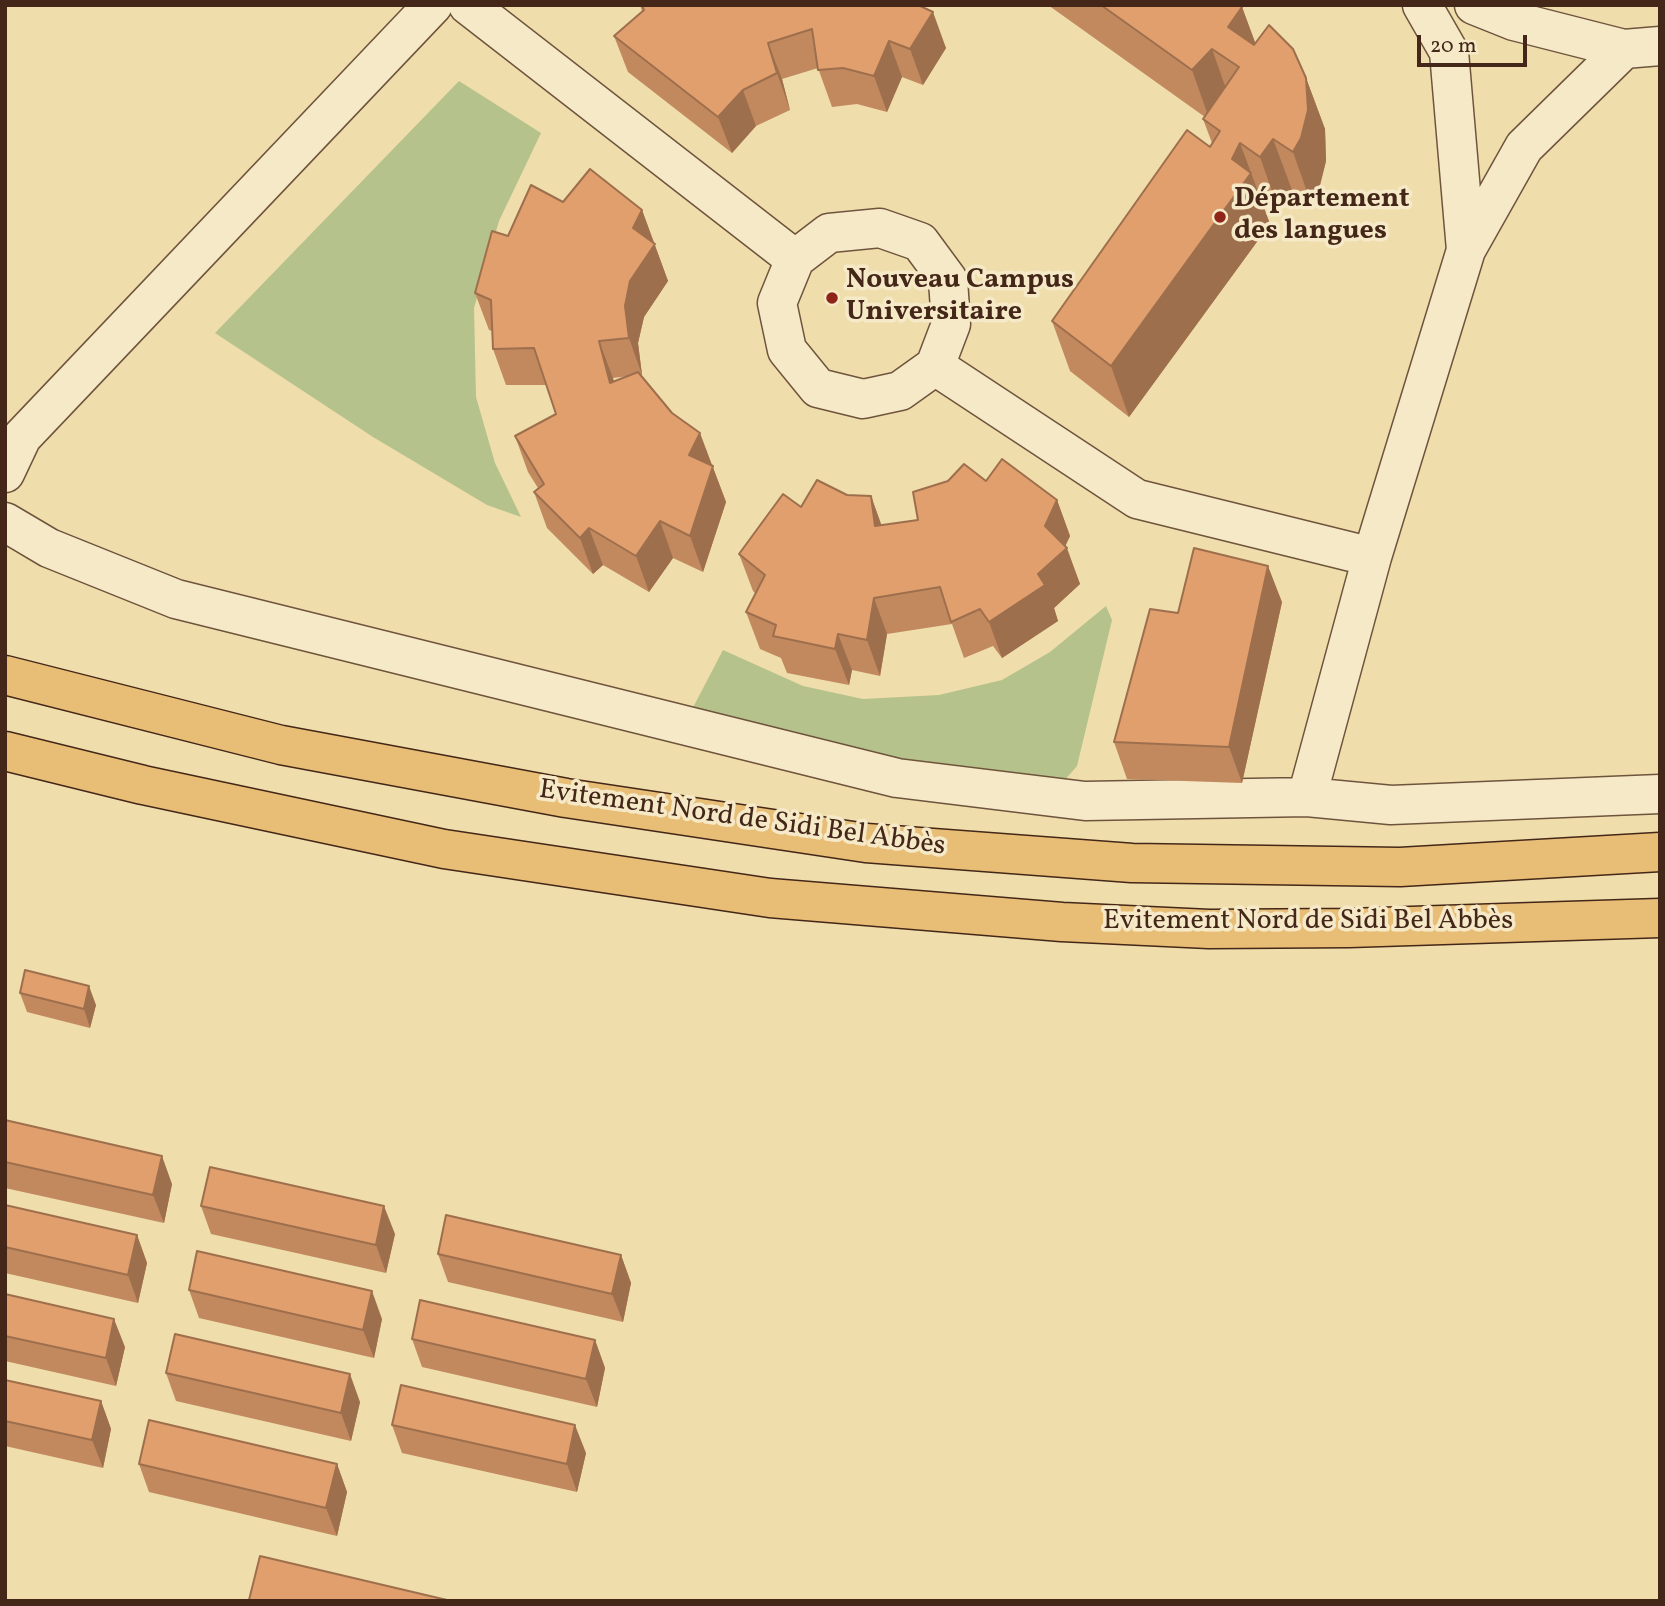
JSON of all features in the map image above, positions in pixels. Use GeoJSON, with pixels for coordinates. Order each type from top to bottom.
{"type":"FeatureCollection","features":[{"type":"Feature","properties":{"kind":"highway","name":"Evitement Nord de Sidi Bel Abbès"},"geometry":{"type":"LineString","coordinates":[[5,675],[281,745],[566,798],[866,843],[1132,863],[1400,867],[1660,852]]}},
{"type":"Feature","properties":{"kind":"highway","name":"Evitement Nord de Sidi Bel Abbès"},"geometry":{"type":"LineString","coordinates":[[5,751],[143,785],[444,849],[770,898],[1062,922],[1209,929],[1349,928],[1660,918]]}},
{"type":"Feature","properties":{"kind":"lane"},"geometry":{"type":"LineString","coordinates":[[5,473],[22,437],[433,5]]}},
{"type":"Feature","properties":{"kind":"lane"},"geometry":{"type":"LineString","coordinates":[[468,5],[794,259]]}},
{"type":"Feature","properties":{"kind":"lane"},"geometry":{"type":"LineString","coordinates":[[1422,5],[1449,52],[1466,250]]}},
{"type":"Feature","properties":{"kind":"lane"},"geometry":{"type":"LineString","coordinates":[[1474,5],[1514,21],[1642,47]]}},
{"type":"Feature","properties":{"kind":"lane"},"geometry":{"type":"LineString","coordinates":[[1307,797],[1372,557],[1466,250],[1524,147],[1642,47]]}},
{"type":"Feature","properties":{"kind":"lane"},"geometry":{"type":"LineString","coordinates":[[880,228],[920,242],[948,280],[951,324],[936,366],[900,391],[875,396],[863,398],[818,387],[788,351],[777,303],[794,259],[829,233],[880,228]]}},
{"type":"Feature","properties":{"kind":"lane"},"geometry":{"type":"LineString","coordinates":[[936,366],[1137,499],[1372,557]]}},
{"type":"Feature","properties":{"kind":"lane"},"geometry":{"type":"LineString","coordinates":[[5,522],[49,548],[176,599],[897,778],[1085,801],[1307,797],[1391,804],[1660,794]]}},
{"type":"Feature","properties":{"kind":"green space"},"geometry":{"type":"Polygon","coordinates":[[[459,81],[541,133],[499,221],[474,308],[476,397],[495,463],[521,517],[487,505],[373,437],[215,333],[459,81]]]}},
{"type":"Feature","properties":{"kind":"green space"},"geometry":{"type":"Polygon","coordinates":[[[1106,606],[1112,620],[1077,766],[1064,781],[921,763],[687,719],[723,650],[803,686],[863,699],[939,695],[1002,680],[1050,652],[1106,606]]]}},
{"type":"Feature","properties":{"kind":"building"},"geometry":{"type":"Polygon","coordinates":[[[642,5],[918,5],[933,12],[910,49],[889,41],[874,76],[843,68],[818,70],[812,29],[768,43],[777,73],[743,90],[718,117],[614,36],[644,10],[642,5]]]}},
{"type":"Feature","properties":{"kind":"building"},"geometry":{"type":"Polygon","coordinates":[[[1101,5],[1239,5],[1242,7],[1228,27],[1254,45],[1269,25],[1293,49],[1306,78],[1308,110],[1301,138],[1293,152],[1273,139],[1260,157],[1240,143],[1232,159],[1251,173],[1111,366],[1052,321],[1187,130],[1210,147],[1220,131],[1203,119],[1239,67],[1212,49],[1192,70],[1101,5]]]}},
{"type":"Feature","properties":{"kind":"building"},"geometry":{"type":"Polygon","coordinates":[[[590,169],[642,210],[633,228],[655,244],[630,281],[625,306],[629,338],[599,341],[610,383],[638,372],[672,413],[700,433],[689,455],[713,466],[690,536],[660,521],[636,556],[589,528],[580,538],[534,492],[544,484],[515,436],[556,414],[534,348],[493,349],[491,300],[475,293],[492,231],[508,236],[531,185],[563,202],[590,169]]]}},
{"type":"Feature","properties":{"kind":"building"},"geometry":{"type":"Polygon","coordinates":[[[1002,459],[1057,500],[1045,526],[1067,548],[1038,574],[1045,585],[989,622],[980,609],[951,622],[940,587],[874,598],[867,640],[838,634],[835,649],[773,636],[776,625],[746,612],[765,575],[739,554],[783,494],[801,507],[817,480],[847,495],[871,496],[875,526],[918,520],[913,492],[948,481],[964,464],[986,481],[1002,459]]]}},
{"type":"Feature","properties":{"kind":"building"},"geometry":{"type":"Polygon","coordinates":[[[1194,548],[1268,566],[1229,747],[1114,742],[1150,609],[1178,613],[1194,548]]]}},
{"type":"Feature","properties":{"kind":"building"},"geometry":{"type":"Polygon","coordinates":[[[25,970],[89,986],[84,1009],[20,993],[25,970]]]}},
{"type":"Feature","properties":{"kind":"building"},"geometry":{"type":"Polygon","coordinates":[[[5,1120],[162,1156],[153,1195],[5,1162],[5,1120]]]}},
{"type":"Feature","properties":{"kind":"building"},"geometry":{"type":"Polygon","coordinates":[[[210,1167],[384,1206],[376,1245],[201,1206],[210,1167]]]}},
{"type":"Feature","properties":{"kind":"building"},"geometry":{"type":"Polygon","coordinates":[[[5,1205],[137,1235],[128,1275],[5,1247],[5,1205]]]}},
{"type":"Feature","properties":{"kind":"building"},"geometry":{"type":"Polygon","coordinates":[[[446,1215],[621,1255],[612,1294],[438,1254],[446,1215]]]}},
{"type":"Feature","properties":{"kind":"building"},"geometry":{"type":"Polygon","coordinates":[[[197,1251],[372,1291],[363,1330],[189,1290],[197,1251]]]}},
{"type":"Feature","properties":{"kind":"building"},"geometry":{"type":"Polygon","coordinates":[[[5,1294],[114,1319],[106,1358],[5,1336],[5,1294]]]}},
{"type":"Feature","properties":{"kind":"building"},"geometry":{"type":"Polygon","coordinates":[[[420,1300],[595,1340],[586,1379],[412,1339],[420,1300]]]}},
{"type":"Feature","properties":{"kind":"building"},"geometry":{"type":"Polygon","coordinates":[[[175,1334],[350,1374],[341,1413],[166,1373],[175,1334]]]}},
{"type":"Feature","properties":{"kind":"building"},"geometry":{"type":"Polygon","coordinates":[[[5,1380],[101,1401],[92,1440],[5,1421],[5,1380]]]}},
{"type":"Feature","properties":{"kind":"building"},"geometry":{"type":"Polygon","coordinates":[[[401,1385],[575,1425],[567,1464],[392,1425],[401,1385]]]}},
{"type":"Feature","properties":{"kind":"building"},"geometry":{"type":"Polygon","coordinates":[[[149,1420],[337,1464],[326,1508],[139,1464],[149,1420]]]}},
{"type":"Feature","properties":{"kind":"building"},"geometry":{"type":"Polygon","coordinates":[[[260,1556],[447,1600],[447,1601],[249,1600],[260,1556]]]}},
{"type":"Feature","properties":{"kind":"place","name":"Département des langues"},"geometry":{"type":"Point","coordinates":[1220,217]}},
{"type":"Feature","properties":{"kind":"place","name":"Nouveau Campus Universitaire"},"geometry":{"type":"Point","coordinates":[832,298]}}]}
